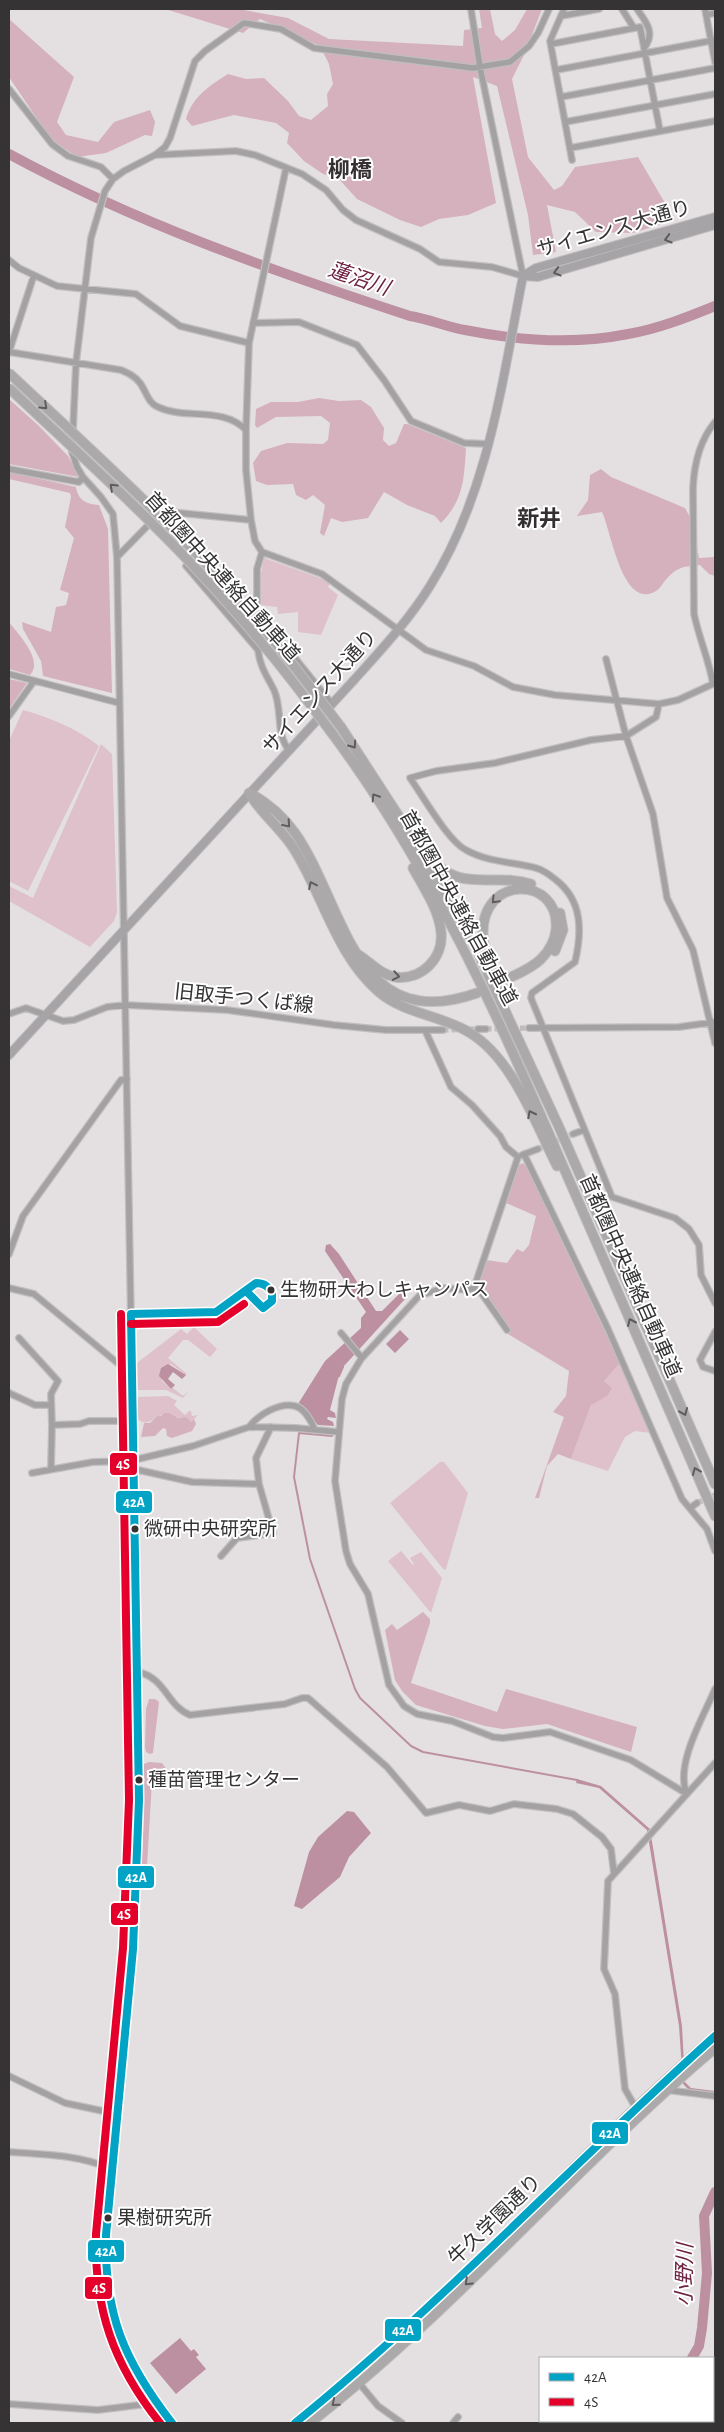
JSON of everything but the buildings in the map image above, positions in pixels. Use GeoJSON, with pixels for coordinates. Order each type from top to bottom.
{"type":"FeatureCollection","features":[{"type":"Feature","properties":{"kind":"highway","name":"首都圏中央連絡自動車道"},"geometry":{"type":"LineString","coordinates":[[9,373],[140,496],[249,610],[341,727],[365,762],[443,887],[476,948],[559,1127],[715,1484]]}},
{"type":"Feature","properties":{"kind":"highway","name":"首都圏中央連絡自動車道"},"geometry":{"type":"LineString","coordinates":[[9,388],[140,512],[215,589],[266,648],[331,732],[402,838],[438,899],[489,998],[715,1516]]}},
{"type":"Feature","properties":{"kind":"highway"},"geometry":{"type":"LineString","coordinates":[[365,762],[382,784],[431,859],[441,870],[462,879],[526,882],[544,890],[552,898],[562,918],[563,930],[556,950],[550,958],[536,969],[502,984],[539,961],[553,944],[556,922],[553,911],[539,894],[530,889],[513,889],[499,895],[491,903],[484,916],[483,938],[491,964],[546,1085],[559,1127]]}},
{"type":"Feature","properties":{"kind":"highway"},"geometry":{"type":"LineString","coordinates":[[249,793],[265,802],[295,833],[355,952],[371,974],[393,990],[415,999],[451,1000],[479,995],[447,1006],[425,1006],[405,1001],[374,985]]}},
{"type":"Feature","properties":{"kind":"highway"},"geometry":{"type":"LineString","coordinates":[[249,793],[258,808],[281,829],[296,850],[335,932],[350,957],[378,991],[404,1008],[466,1030],[495,1053],[519,1090],[593,1235]]}},
{"type":"Feature","properties":{"kind":"highway"},"geometry":{"type":"LineString","coordinates":[[355,952],[384,973],[405,977],[415,975],[427,968],[439,950],[442,941],[438,920],[404,851],[402,838]]}},
{"type":"Feature","properties":{"kind":"highway","name":"牛久学園通り"},"geometry":{"type":"LineString","coordinates":[[310,2423],[359,2383],[424,2325],[715,2036]]}},
{"type":"Feature","properties":{"kind":"highway","name":"牛久学園通り"},"geometry":{"type":"LineString","coordinates":[[295,2423],[354,2376],[418,2319],[638,2111],[667,2090],[715,2048]]}},
{"type":"Feature","properties":{"kind":"main road","name":"サイエンス大通り"},"geometry":{"type":"LineString","coordinates":[[9,1055],[398,631],[430,586],[453,545],[472,499],[489,444],[523,276],[536,268],[715,217]]}},
{"type":"Feature","properties":{"kind":"main road","name":"サイエンス大通り"},"geometry":{"type":"LineString","coordinates":[[523,276],[538,277],[715,225]]}},
{"type":"Feature","properties":{"kind":"street"},"geometry":{"type":"LineString","coordinates":[[155,155],[236,151],[255,155],[302,174],[326,190],[343,210],[356,220],[420,249],[440,262],[492,267],[523,276],[480,67],[471,9]]}},
{"type":"Feature","properties":{"kind":"street"},"geometry":{"type":"LineString","coordinates":[[172,2423],[139,2379],[124,2350],[109,2301],[105,2254],[136,1895],[140,1758],[117,556],[113,514],[76,467],[72,452],[76,363],[91,238],[100,207],[113,179],[165,148],[195,61],[205,51],[244,23],[281,29],[314,48],[323,50],[480,67],[510,62],[529,46],[538,33],[549,9]]}},
{"type":"Feature","properties":{"kind":"street"},"geometry":{"type":"LineString","coordinates":[[564,9],[551,44],[572,160]]}},
{"type":"Feature","properties":{"kind":"street"},"geometry":{"type":"LineString","coordinates":[[561,16],[599,9]]}},
{"type":"Feature","properties":{"kind":"street"},"geometry":{"type":"LineString","coordinates":[[622,9],[634,28]]}},
{"type":"Feature","properties":{"kind":"street"},"geometry":{"type":"LineString","coordinates":[[637,9],[651,36],[644,51]]}},
{"type":"Feature","properties":{"kind":"street"},"geometry":{"type":"LineString","coordinates":[[715,13],[706,12],[713,41],[715,62]]}},
{"type":"Feature","properties":{"kind":"street"},"geometry":{"type":"LineString","coordinates":[[551,44],[640,27],[660,131]]}},
{"type":"Feature","properties":{"kind":"street"},"geometry":{"type":"LineString","coordinates":[[556,70],[644,51],[713,41]]}},
{"type":"Feature","properties":{"kind":"street"},"geometry":{"type":"LineString","coordinates":[[560,97],[715,68]]}},
{"type":"Feature","properties":{"kind":"street"},"geometry":{"type":"LineString","coordinates":[[9,89],[52,144],[68,156],[101,167],[113,179]]}},
{"type":"Feature","properties":{"kind":"street"},"geometry":{"type":"LineString","coordinates":[[565,122],[715,94]]}},
{"type":"Feature","properties":{"kind":"street"},"geometry":{"type":"LineString","coordinates":[[570,148],[715,121]]}},
{"type":"Feature","properties":{"kind":"street"},"geometry":{"type":"LineString","coordinates":[[286,168],[250,343],[246,470],[255,541],[262,552],[322,574],[426,650],[474,666],[513,687],[534,692],[659,704],[678,700],[714,683],[710,664],[697,631],[694,614],[693,488],[694,469],[704,441],[715,422]]}},
{"type":"Feature","properties":{"kind":"street"},"geometry":{"type":"LineString","coordinates":[[9,260],[19,268],[58,286],[136,294],[180,326],[250,343]]}},
{"type":"Feature","properties":{"kind":"street"},"geometry":{"type":"LineString","coordinates":[[34,275],[9,352],[121,370],[139,383],[150,402],[160,408],[220,416],[238,422],[246,430]]}},
{"type":"Feature","properties":{"kind":"street"},"geometry":{"type":"LineString","coordinates":[[253,323],[299,322],[357,345],[384,380],[411,421],[464,443],[489,444]]}},
{"type":"Feature","properties":{"kind":"street"},"geometry":{"type":"LineString","coordinates":[[9,469],[79,482],[83,477]]}},
{"type":"Feature","properties":{"kind":"street"},"geometry":{"type":"LineString","coordinates":[[117,556],[160,513],[170,512],[252,520]]}},
{"type":"Feature","properties":{"kind":"street"},"geometry":{"type":"LineString","coordinates":[[262,552],[257,569],[255,608],[332,704]]}},
{"type":"Feature","properties":{"kind":"street"},"geometry":{"type":"LineString","coordinates":[[186,566],[255,646],[266,679],[274,691],[280,734],[289,750]]}},
{"type":"Feature","properties":{"kind":"street"},"geometry":{"type":"LineString","coordinates":[[255,646],[274,631]]}},
{"type":"Feature","properties":{"kind":"street"},"geometry":{"type":"LineString","coordinates":[[606,658],[626,736],[653,814],[667,898],[693,950],[712,1023],[715,1043]]}},
{"type":"Feature","properties":{"kind":"street"},"geometry":{"type":"LineString","coordinates":[[9,674],[119,703]]}},
{"type":"Feature","properties":{"kind":"street"},"geometry":{"type":"LineString","coordinates":[[9,716],[34,681]]}},
{"type":"Feature","properties":{"kind":"street"},"geometry":{"type":"LineString","coordinates":[[659,704],[656,717],[626,736],[591,740],[495,763],[410,778],[453,840],[464,850],[482,857],[538,869],[566,887],[574,901],[580,918],[580,940],[575,962],[532,993],[531,998],[545,1028],[612,1197],[675,1218],[689,1229],[699,1245],[701,1275],[715,1303]]}},
{"type":"Feature","properties":{"kind":"street","name":"旧取手つくば線"},"geometry":{"type":"LineString","coordinates":[[9,1014],[26,1008],[45,1016],[69,1021],[107,1007],[125,1005],[227,1010],[334,1025],[386,1030],[443,1030]]}},
{"type":"Feature","properties":{"kind":"street"},"geometry":{"type":"LineString","coordinates":[[530,1028],[679,1027],[712,1023]]}},
{"type":"Feature","properties":{"kind":"street"},"geometry":{"type":"LineString","coordinates":[[478,1029],[486,1029]]}},
{"type":"Feature","properties":{"kind":"street"},"geometry":{"type":"LineString","coordinates":[[426,1030],[451,1087],[472,1105],[500,1136],[506,1147],[518,1158]]}},
{"type":"Feature","properties":{"kind":"street"},"geometry":{"type":"LineString","coordinates":[[9,1254],[23,1216],[121,1080],[126,1079]]}},
{"type":"Feature","properties":{"kind":"street"},"geometry":{"type":"LineString","coordinates":[[573,1134],[584,1130]]}},
{"type":"Feature","properties":{"kind":"street"},"geometry":{"type":"LineString","coordinates":[[474,1288],[518,1158],[538,1149]]}},
{"type":"Feature","properties":{"kind":"street"},"geometry":{"type":"LineString","coordinates":[[524,1154],[608,1329],[682,1499],[707,1529],[715,1551]]}},
{"type":"Feature","properties":{"kind":"street"},"geometry":{"type":"LineString","coordinates":[[9,1288],[34,1294],[132,1375]]}},
{"type":"Feature","properties":{"kind":"street"},"geometry":{"type":"LineString","coordinates":[[474,1288],[468,1290],[443,1288],[419,1296],[360,1356],[346,1384],[338,1432],[335,1481],[346,1551],[350,1564],[368,1594],[386,1677],[396,1697],[404,1706],[417,1714],[452,1721],[494,1737],[502,1738],[550,1732],[568,1737],[631,1760],[687,1794]]}},
{"type":"Feature","properties":{"kind":"street"},"geometry":{"type":"LineString","coordinates":[[474,1288],[482,1294],[507,1330]]}},
{"type":"Feature","properties":{"kind":"street"},"geometry":{"type":"LineString","coordinates":[[715,1332],[700,1360],[703,1367],[715,1371]]}},
{"type":"Feature","properties":{"kind":"street"},"geometry":{"type":"LineString","coordinates":[[341,1333],[360,1356]]}},
{"type":"Feature","properties":{"kind":"street"},"geometry":{"type":"LineString","coordinates":[[19,1338],[58,1381],[51,1394],[51,1469]]}},
{"type":"Feature","properties":{"kind":"street"},"geometry":{"type":"LineString","coordinates":[[9,1393],[35,1405],[51,1405]]}},
{"type":"Feature","properties":{"kind":"street"},"geometry":{"type":"LineString","coordinates":[[32,1473],[93,1462],[134,1460],[193,1446],[249,1427],[273,1409],[291,1406],[299,1408],[315,1430]]}},
{"type":"Feature","properties":{"kind":"street"},"geometry":{"type":"LineString","coordinates":[[52,1425],[80,1424],[89,1421],[134,1421]]}},
{"type":"Feature","properties":{"kind":"street"},"geometry":{"type":"LineString","coordinates":[[249,1427],[338,1432]]}},
{"type":"Feature","properties":{"kind":"street"},"geometry":{"type":"LineString","coordinates":[[221,1556],[237,1538],[273,1533],[259,1484],[256,1458],[271,1427]]}},
{"type":"Feature","properties":{"kind":"street"},"geometry":{"type":"LineString","coordinates":[[134,1468],[192,1482],[259,1484]]}},
{"type":"Feature","properties":{"kind":"street"},"geometry":{"type":"LineString","coordinates":[[690,1508],[697,1503]]}},
{"type":"Feature","properties":{"kind":"street"},"geometry":{"type":"LineString","coordinates":[[138,1672],[152,1676],[180,1708],[190,1715],[285,1704],[302,1698],[308,1698],[387,1767],[426,1813],[459,1805],[490,1811],[514,1804],[573,1814],[608,1844],[612,1855],[614,1874]]}},
{"type":"Feature","properties":{"kind":"street"},"geometry":{"type":"LineString","coordinates":[[687,1794],[683,1775],[685,1761],[715,1689]]}},
{"type":"Feature","properties":{"kind":"street"},"geometry":{"type":"LineString","coordinates":[[638,2111],[625,2089],[615,1994],[604,1969],[608,1881],[715,1763]]}},
{"type":"Feature","properties":{"kind":"street"},"geometry":{"type":"LineString","coordinates":[[9,2076],[65,2103],[117,2114]]}},
{"type":"Feature","properties":{"kind":"street"},"geometry":{"type":"LineString","coordinates":[[667,2090],[715,2096]]}},
{"type":"Feature","properties":{"kind":"street"},"geometry":{"type":"LineString","coordinates":[[9,2152],[51,2154],[97,2163],[112,2169]]}},
{"type":"Feature","properties":{"kind":"street"},"geometry":{"type":"LineString","coordinates":[[359,2383],[378,2406],[402,2423]]}},
{"type":"Feature","properties":{"kind":"street"},"geometry":{"type":"LineString","coordinates":[[9,2404],[98,2410],[156,2403]]}},
{"type":"Feature","properties":{"kind":"street"},"geometry":{"type":"LineString","coordinates":[[452,2423],[458,2417]]}},
{"type":"Feature","properties":{"kind":"shaded area"},"geometry":{"type":"Polygon","coordinates":[[[165,9],[238,9],[288,18],[329,39],[463,46],[464,30],[482,28],[479,9],[490,9],[495,34],[502,41],[515,30],[527,9],[542,9],[524,55],[512,79],[528,157],[554,190],[562,186],[575,167],[638,157],[675,220],[633,233],[596,232],[575,212],[547,205],[556,252],[533,255],[528,215],[497,86],[473,77],[496,203],[468,215],[439,219],[421,227],[400,220],[357,199],[338,178],[323,174],[304,161],[287,143],[289,133],[276,123],[234,115],[192,126],[186,119],[192,104],[197,98],[228,74],[246,79],[264,78],[288,101],[299,116],[311,120],[328,106],[327,94],[333,84],[329,64],[320,46],[260,19],[243,33],[165,9]]]}},
{"type":"Feature","properties":{"kind":"shaded area"},"geometry":{"type":"Polygon","coordinates":[[[9,19],[74,77],[57,122],[66,135],[98,142],[114,122],[150,110],[155,122],[152,136],[145,135],[106,153],[77,157],[50,138],[9,77],[9,19]]]}},
{"type":"Feature","properties":{"kind":"shaded area"},"geometry":{"type":"Polygon","coordinates":[[[319,398],[339,401],[361,400],[371,407],[384,428],[383,440],[389,446],[396,443],[404,424],[407,424],[466,448],[463,479],[458,497],[449,514],[441,523],[435,516],[407,505],[384,492],[368,518],[342,522],[331,518],[324,536],[320,533],[325,505],[313,495],[306,500],[296,495],[293,484],[267,485],[256,481],[253,463],[261,451],[287,443],[323,444],[328,440],[330,423],[321,416],[276,417],[257,428],[255,425],[256,409],[271,402],[298,402],[319,398]]]}},
{"type":"Feature","properties":{"kind":"shaded area"},"geometry":{"type":"Polygon","coordinates":[[[9,399],[68,456],[79,477],[9,464],[9,399]]]}},
{"type":"Feature","properties":{"kind":"shaded area"},"geometry":{"type":"Polygon","coordinates":[[[601,469],[611,477],[685,508],[691,519],[699,558],[715,557],[715,576],[709,574],[700,565],[688,566],[679,569],[668,577],[656,591],[644,594],[634,590],[626,580],[620,566],[602,512],[577,516],[588,500],[590,475],[601,469]]]}},
{"type":"Feature","properties":{"kind":"shaded area"},"geometry":{"type":"Polygon","coordinates":[[[9,472],[76,487],[81,499],[91,504],[99,505],[108,529],[112,693],[43,676],[41,661],[23,629],[22,622],[51,632],[56,607],[66,605],[69,593],[60,590],[74,538],[65,527],[71,497],[70,493],[9,479],[9,472]]]}},
{"type":"Feature","properties":{"kind":"shaded area"},"geometry":{"type":"Polygon","coordinates":[[[264,558],[331,582],[328,587],[338,595],[321,635],[298,632],[298,612],[278,614],[277,607],[260,605],[258,589],[264,558]]]}},
{"type":"Feature","properties":{"kind":"shaded area"},"geometry":{"type":"Polygon","coordinates":[[[9,622],[32,655],[34,662],[30,675],[9,669],[9,622]]]}},
{"type":"Feature","properties":{"kind":"shaded area"},"geometry":{"type":"Polygon","coordinates":[[[9,679],[27,683],[9,709],[9,679]]]}},
{"type":"Feature","properties":{"kind":"shaded area"},"geometry":{"type":"Polygon","coordinates":[[[23,710],[63,724],[99,746],[28,891],[9,881],[9,741],[23,710]]]}},
{"type":"Feature","properties":{"kind":"shaded area"},"geometry":{"type":"Polygon","coordinates":[[[101,744],[112,754],[117,912],[114,921],[90,947],[9,901],[9,886],[33,898],[101,744]]]}},
{"type":"Feature","properties":{"kind":"shaded area"},"geometry":{"type":"Polygon","coordinates":[[[523,1163],[528,1169],[620,1363],[604,1381],[612,1388],[607,1396],[591,1405],[571,1459],[558,1454],[547,1466],[539,1498],[535,1498],[564,1417],[553,1412],[566,1396],[569,1371],[508,1334],[510,1332],[478,1284],[486,1260],[507,1263],[517,1249],[523,1252],[529,1245],[536,1216],[506,1203],[519,1165],[523,1163]]]}},
{"type":"Feature","properties":{"kind":"shaded area"},"geometry":{"type":"Polygon","coordinates":[[[330,1244],[339,1254],[376,1311],[382,1311],[402,1291],[407,1294],[405,1299],[344,1366],[338,1379],[330,1410],[335,1413],[336,1418],[328,1417],[327,1419],[333,1422],[334,1426],[318,1425],[298,1404],[325,1361],[361,1328],[361,1318],[366,1312],[325,1251],[326,1245],[330,1244]]]}},
{"type":"Feature","properties":{"kind":"shaded area"},"geometry":{"type":"Polygon","coordinates":[[[194,1327],[217,1349],[210,1357],[188,1340],[183,1340],[168,1358],[187,1374],[171,1364],[161,1368],[162,1381],[171,1389],[173,1388],[183,1396],[189,1391],[183,1398],[166,1390],[137,1390],[137,1363],[181,1329],[187,1334],[194,1327]]]}},
{"type":"Feature","properties":{"kind":"shaded area"},"geometry":{"type":"Polygon","coordinates":[[[400,1330],[409,1339],[395,1353],[386,1344],[400,1330]]]}},
{"type":"Feature","properties":{"kind":"shaded area"},"geometry":{"type":"Polygon","coordinates":[[[620,1363],[651,1433],[635,1431],[625,1437],[608,1471],[571,1459],[591,1405],[612,1388],[604,1381],[620,1363]]]}},
{"type":"Feature","properties":{"kind":"shaded area"},"geometry":{"type":"Polygon","coordinates":[[[168,1364],[186,1375],[182,1379],[173,1372],[168,1379],[175,1385],[171,1389],[159,1376],[161,1368],[168,1364]]]}},
{"type":"Feature","properties":{"kind":"shaded area"},"geometry":{"type":"Polygon","coordinates":[[[168,1396],[177,1401],[174,1405],[185,1415],[191,1411],[192,1416],[198,1415],[191,1422],[183,1418],[158,1415],[148,1422],[138,1420],[137,1397],[168,1396]]]}},
{"type":"Feature","properties":{"kind":"shaded area"},"geometry":{"type":"Polygon","coordinates":[[[165,1413],[178,1418],[186,1417],[191,1422],[194,1419],[196,1424],[192,1431],[172,1438],[167,1436],[166,1429],[163,1428],[155,1436],[141,1437],[144,1423],[150,1423],[158,1415],[161,1416],[165,1413]]]}},
{"type":"Feature","properties":{"kind":"shaded area"},"geometry":{"type":"Polygon","coordinates":[[[440,1462],[444,1462],[468,1493],[446,1569],[444,1570],[390,1503],[440,1462]]]}},
{"type":"Feature","properties":{"kind":"shaded area"},"geometry":{"type":"Polygon","coordinates":[[[401,1551],[413,1565],[410,1558],[421,1552],[442,1578],[431,1613],[388,1561],[401,1551]]]}},
{"type":"Feature","properties":{"kind":"shaded area"},"geometry":{"type":"Polygon","coordinates":[[[423,1612],[430,1619],[430,1623],[411,1683],[497,1712],[506,1689],[637,1727],[631,1752],[547,1724],[503,1729],[485,1726],[416,1705],[402,1691],[395,1680],[385,1630],[392,1624],[397,1630],[423,1612]]]}},
{"type":"Feature","properties":{"kind":"shaded area"},"geometry":{"type":"Polygon","coordinates":[[[149,1699],[155,1699],[159,1702],[153,1753],[150,1754],[146,1752],[145,1747],[146,1709],[149,1699]]]}},
{"type":"Feature","properties":{"kind":"shaded area"},"geometry":{"type":"Polygon","coordinates":[[[149,1762],[162,1763],[168,1771],[161,1778],[152,1781],[147,1866],[142,1866],[144,1764],[149,1762]]]}},
{"type":"Feature","properties":{"kind":"shaded area"},"geometry":{"type":"Polygon","coordinates":[[[577,1779],[601,1786],[650,1829],[682,2026],[685,2082],[691,2088],[715,2091],[715,2094],[690,2091],[683,2084],[679,2026],[647,1830],[599,1788],[576,1783],[577,1779]]]}},
{"type":"Feature","properties":{"kind":"shaded area"},"geometry":{"type":"Polygon","coordinates":[[[347,1811],[354,1812],[371,1833],[349,1857],[340,1877],[302,1909],[294,1906],[309,1852],[318,1837],[347,1811]]]}},
{"type":"Feature","properties":{"kind":"shaded area"},"geometry":{"type":"Polygon","coordinates":[[[180,2338],[191,2351],[194,2349],[199,2355],[196,2357],[206,2369],[176,2394],[150,2363],[180,2338]]]}},
{"type":"Feature","properties":{"kind":"waterway","name":"蓮沼川"},"geometry":{"type":"LineString","coordinates":[[9,154],[106,202],[206,244],[359,299],[458,329],[527,339],[587,340],[639,332],[715,306]]}},
{"type":"Feature","properties":{"kind":"waterway"},"geometry":{"type":"LineString","coordinates":[[339,1376],[343,1367]]}},
{"type":"Feature","properties":{"kind":"waterway"},"geometry":{"type":"LineString","coordinates":[[332,1436],[299,1433],[294,1477],[310,1559],[355,1689],[360,1698],[411,1746],[423,1752],[577,1780]]}},
{"type":"Feature","properties":{"kind":"waterway","name":"小野川"},"geometry":{"type":"LineString","coordinates":[[693,2357],[699,2346],[707,2273],[704,2216],[715,2192]]}},
{"type":"Feature","properties":{"kind":"tunnel"},"geometry":{"type":"LineString","coordinates":[[486,1029],[529,1028]]}},
{"type":"Feature","properties":{"kind":"tunnel"},"geometry":{"type":"LineString","coordinates":[[443,1030],[478,1029]]}},
{"type":"Feature","properties":{"kind":"tunnel"},"geometry":{"type":"LineString","coordinates":[[538,1149],[573,1134]]}},
{"type":"Feature","properties":{"kind":"tunnel"},"geometry":{"type":"LineString","coordinates":[[697,1503],[715,1495]]}},
{"type":"Feature","properties":{"kind":"transit line","name":"42A"},"geometry":{"type":"LineString","coordinates":[[131,1314],[216,1312],[256,1283],[263,1284],[272,1292],[272,1301],[263,1308],[246,1291]]}},
{"type":"Feature","properties":{"kind":"transit line","name":"4S"},"geometry":{"type":"LineString","coordinates":[[131,1324],[218,1322],[244,1304]]}},
{"type":"Feature","properties":{"kind":"transit line","name":"4S"},"geometry":{"type":"LineString","coordinates":[[121,1314],[129,1800],[123,1948],[96,2234],[96,2261],[103,2311],[119,2357],[130,2379],[160,2423]]}},
{"type":"Feature","properties":{"kind":"transit line","name":"42A"},"geometry":{"type":"LineString","coordinates":[[131,1314],[139,1800],[133,1949],[106,2235],[106,2263],[113,2313],[129,2357],[141,2379],[172,2423]]}},
{"type":"Feature","properties":{"kind":"transit line","name":"42A"},"geometry":{"type":"LineString","coordinates":[[295,2423],[403,2330],[715,2036]]}},
{"type":"Feature","properties":{"kind":"place","name":"生物研大わしキャンパス"},"geometry":{"type":"Point","coordinates":[271,1290]}},
{"type":"Feature","properties":{"kind":"place","name":"微研中央研究所"},"geometry":{"type":"Point","coordinates":[135,1529]}},
{"type":"Feature","properties":{"kind":"place","name":"種苗管理センター"},"geometry":{"type":"Point","coordinates":[139,1780]}},
{"type":"Feature","properties":{"kind":"place","name":"果樹研究所"},"geometry":{"type":"Point","coordinates":[108,2218]}},
{"type":"Feature","properties":{"kind":"district","name":"柳橋"},"geometry":{"type":"Point","coordinates":[350,170]}},
{"type":"Feature","properties":{"kind":"district","name":"新井"},"geometry":{"type":"Point","coordinates":[539,519]}}]}
